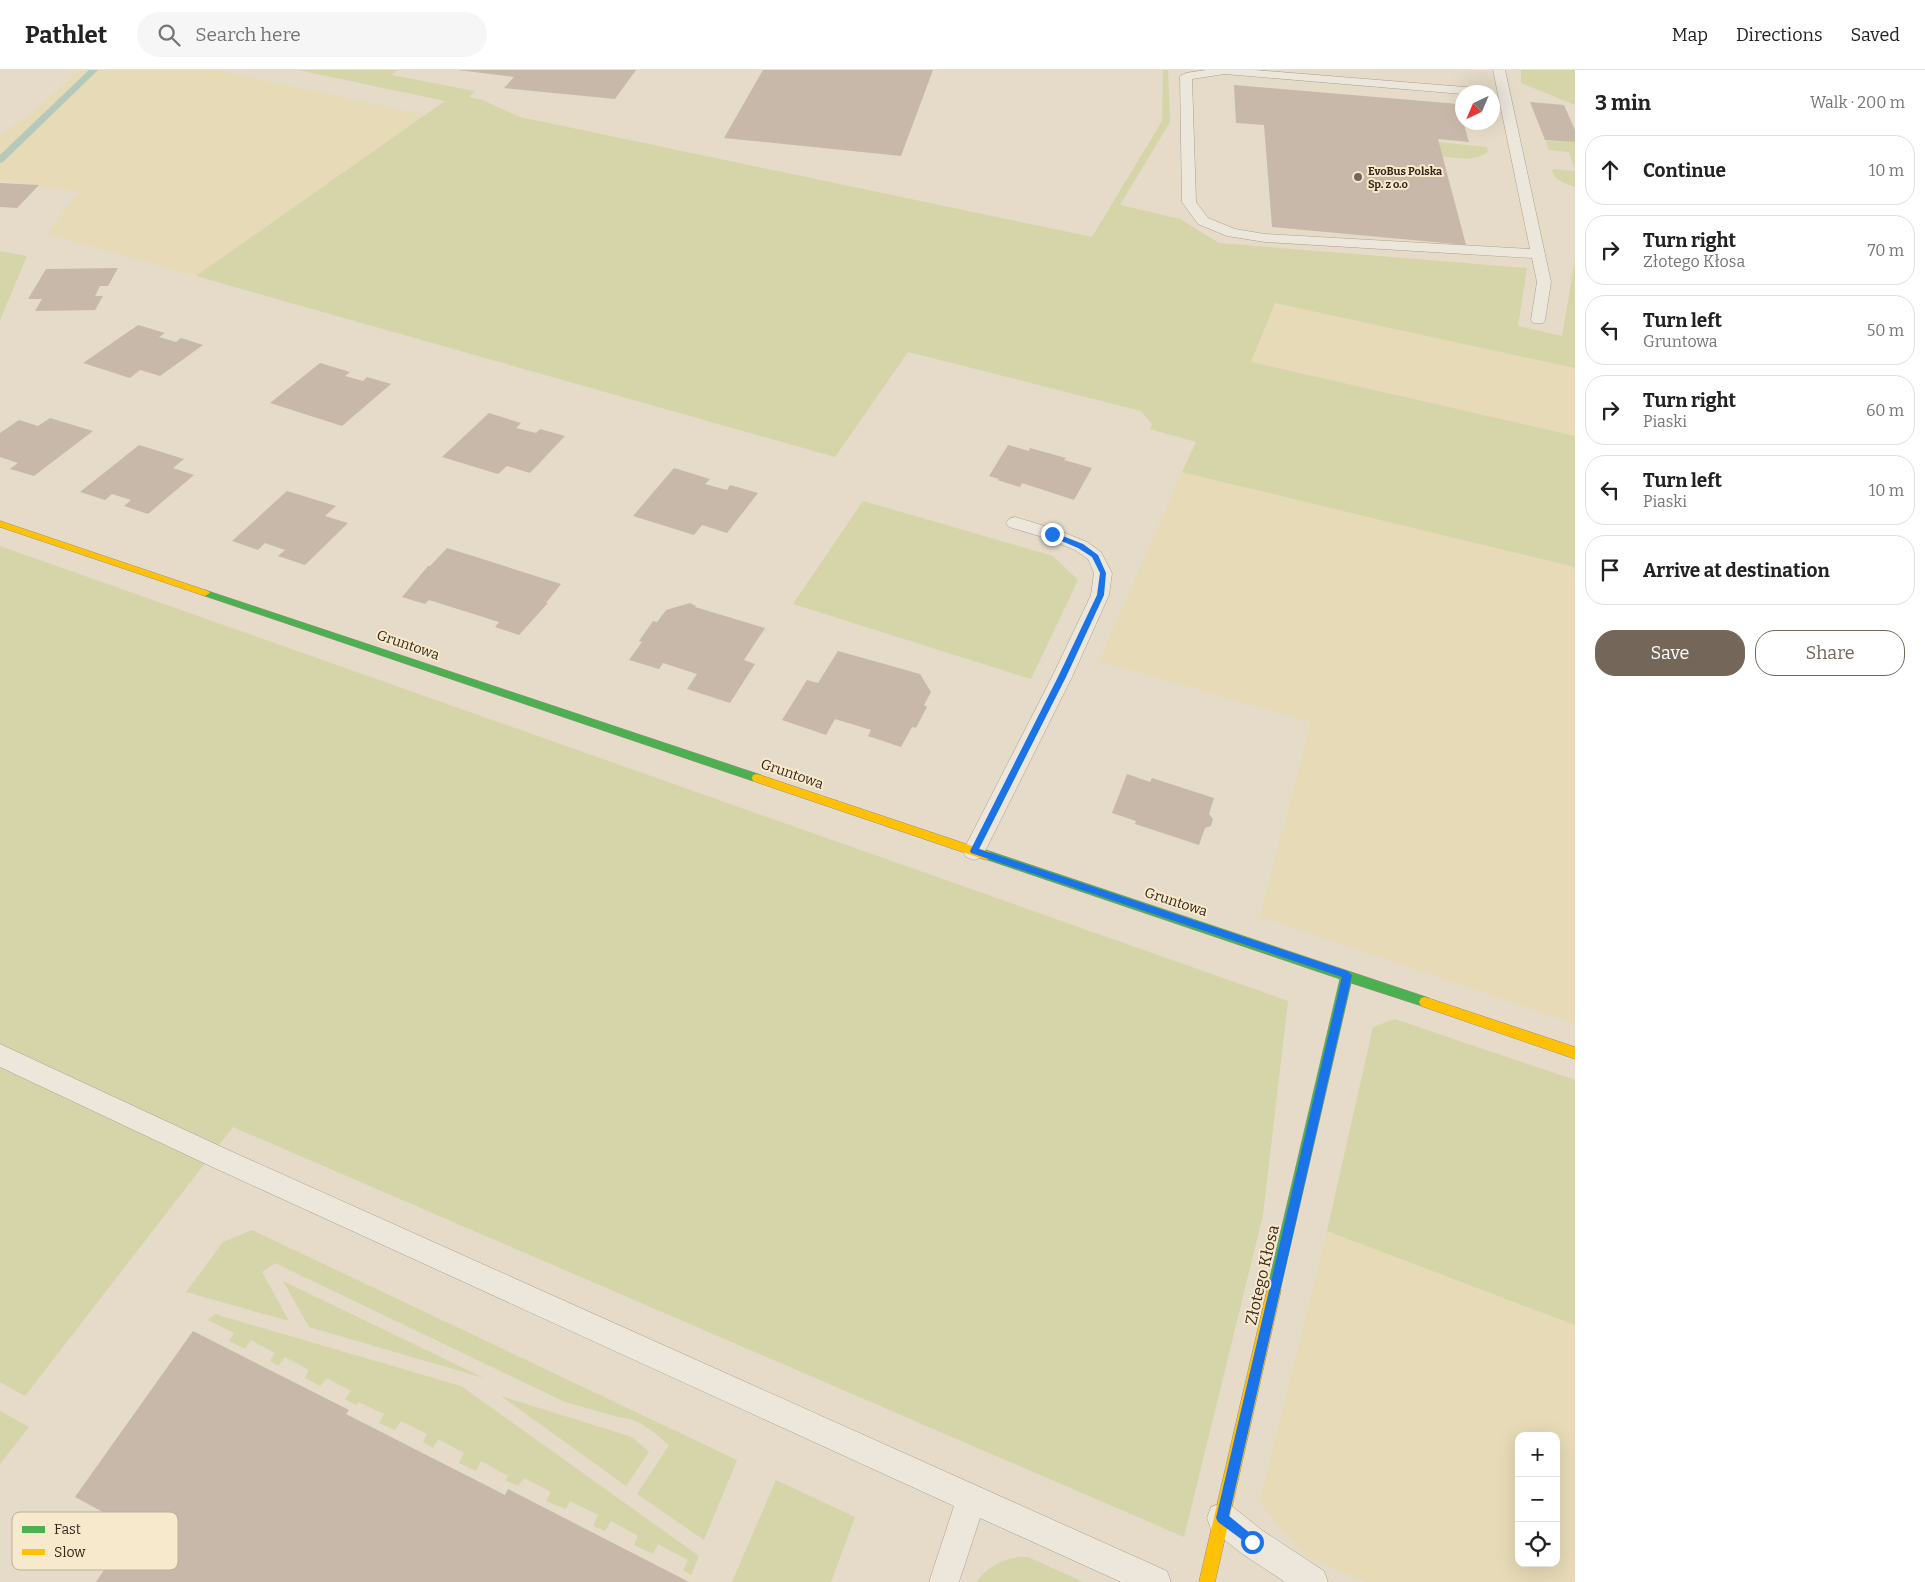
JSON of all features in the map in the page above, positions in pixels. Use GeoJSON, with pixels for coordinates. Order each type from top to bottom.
{"type":"FeatureCollection","features":[{"type":"Feature","properties":{"kind":"street","name":"Gruntowa"},"geometry":{"type":"LineString","coordinates":[[0,524],[1575,1053]]}},
{"type":"Feature","properties":{"kind":"street","name":"Złotego Kłosa"},"geometry":{"type":"LineString","coordinates":[[1207,1582],[1347,975]]}},
{"type":"Feature","properties":{"kind":"lane"},"geometry":{"type":"LineString","coordinates":[[1498,85],[1499,70]]}},
{"type":"Feature","properties":{"kind":"lane"},"geometry":{"type":"LineString","coordinates":[[1455,89],[1354,76],[1224,71],[1186,73],[1189,202],[1203,221],[1232,233],[1266,238],[1540,254]]}},
{"type":"Feature","properties":{"kind":"lane"},"geometry":{"type":"LineString","coordinates":[[1500,102],[1540,254],[1544,282],[1538,320]]}},
{"type":"Feature","properties":{"kind":"lane"},"geometry":{"type":"LineString","coordinates":[[974,851],[1089,620],[1100,595],[1103,573],[1095,556],[1081,546],[1052,534],[1015,523]]}},
{"type":"Feature","properties":{"kind":"lane"},"geometry":{"type":"LineString","coordinates":[[0,1055],[225,1160],[1156,1582]]}},
{"type":"Feature","properties":{"kind":"lane"},"geometry":{"type":"LineString","coordinates":[[944,1582],[971,1498]]}},
{"type":"Feature","properties":{"kind":"lane"},"geometry":{"type":"LineString","coordinates":[[1222,1518],[1252,1542],[1313,1582]]}},
{"type":"Feature","properties":{"kind":"shaded area"},"geometry":{"type":"Polygon","coordinates":[[[79,70],[215,70],[425,115],[196,276],[47,234],[79,192],[0,180],[0,136],[37,109],[79,70]]]}},
{"type":"Feature","properties":{"kind":"shaded area"},"geometry":{"type":"Polygon","coordinates":[[[298,70],[398,70],[391,75],[475,91],[469,97],[482,100],[520,117],[1092,237],[1162,121],[1163,70],[1168,70],[1170,122],[1120,205],[1180,219],[1219,243],[1527,268],[1518,326],[1562,336],[1575,260],[1575,368],[1275,303],[1251,362],[1575,436],[1575,567],[1182,472],[1196,442],[1150,429],[1152,424],[1141,411],[908,352],[835,457],[196,276],[445,101],[298,70]]]}},
{"type":"Feature","properties":{"kind":"shaded area"},"geometry":{"type":"Polygon","coordinates":[[[1521,70],[1575,70],[1575,105],[1521,83],[1521,70]]]}},
{"type":"Feature","properties":{"kind":"shaded area"},"geometry":{"type":"Polygon","coordinates":[[[1546,141],[1575,142],[1575,170],[1569,152],[1548,150],[1546,141]]]}},
{"type":"Feature","properties":{"kind":"shaded area"},"geometry":{"type":"Polygon","coordinates":[[[1436,142],[1487,147],[1488,152],[1471,158],[1440,156],[1436,142]]]}},
{"type":"Feature","properties":{"kind":"shaded area"},"geometry":{"type":"Polygon","coordinates":[[[1553,169],[1575,171],[1575,187],[1555,177],[1552,172],[1553,169]]]}},
{"type":"Feature","properties":{"kind":"shaded area"},"geometry":{"type":"Polygon","coordinates":[[[0,251],[27,256],[0,320],[0,251]]]}},
{"type":"Feature","properties":{"kind":"shaded area"},"geometry":{"type":"Polygon","coordinates":[[[1275,303],[1575,368],[1575,436],[1251,362],[1275,303]]]}},
{"type":"Feature","properties":{"kind":"shaded area"},"geometry":{"type":"Polygon","coordinates":[[[1182,472],[1575,567],[1575,1024],[1260,916],[1311,722],[1099,661],[1182,472]]]}},
{"type":"Feature","properties":{"kind":"shaded area"},"geometry":{"type":"Polygon","coordinates":[[[863,501],[1053,556],[1078,580],[1031,679],[793,604],[863,501]]]}},
{"type":"Feature","properties":{"kind":"shaded area"},"geometry":{"type":"Polygon","coordinates":[[[0,546],[1288,1001],[1263,1215],[1184,1537],[233,1127],[25,1396],[0,1382],[0,546]]]}},
{"type":"Feature","properties":{"kind":"shaded area"},"geometry":{"type":"Polygon","coordinates":[[[1395,1019],[1575,1080],[1575,1325],[1327,1231],[1373,1027],[1395,1019]]]}},
{"type":"Feature","properties":{"kind":"shaded area"},"geometry":{"type":"Polygon","coordinates":[[[252,1230],[737,1460],[704,1540],[637,1494],[669,1445],[653,1431],[635,1421],[565,1402],[275,1263],[262,1272],[289,1321],[186,1292],[223,1242],[252,1230]]]}},
{"type":"Feature","properties":{"kind":"shaded area"},"geometry":{"type":"Polygon","coordinates":[[[1327,1231],[1575,1325],[1575,1582],[1365,1582],[1303,1554],[1259,1502],[1327,1231]]]}},
{"type":"Feature","properties":{"kind":"shaded area"},"geometry":{"type":"Polygon","coordinates":[[[283,1281],[484,1378],[309,1327],[283,1281]]]}},
{"type":"Feature","properties":{"kind":"shaded area"},"geometry":{"type":"Polygon","coordinates":[[[215,1314],[461,1386],[699,1556],[691,1575],[683,1570],[688,1560],[658,1544],[653,1554],[634,1545],[638,1536],[611,1521],[605,1531],[593,1526],[598,1515],[570,1501],[566,1509],[546,1501],[551,1492],[524,1478],[518,1486],[505,1480],[508,1476],[481,1461],[476,1471],[459,1463],[464,1453],[438,1439],[433,1448],[423,1442],[427,1434],[401,1421],[395,1430],[379,1423],[384,1414],[359,1402],[356,1405],[345,1399],[351,1391],[327,1378],[320,1386],[305,1378],[309,1370],[285,1357],[278,1366],[270,1361],[275,1353],[251,1340],[245,1349],[229,1341],[234,1333],[208,1320],[215,1314]]]}},
{"type":"Feature","properties":{"kind":"shaded area"},"geometry":{"type":"Polygon","coordinates":[[[501,1396],[632,1437],[649,1452],[626,1486],[501,1396]]]}},
{"type":"Feature","properties":{"kind":"shaded area"},"geometry":{"type":"Polygon","coordinates":[[[0,1411],[29,1427],[0,1464],[0,1411]]]}},
{"type":"Feature","properties":{"kind":"shaded area"},"geometry":{"type":"Polygon","coordinates":[[[776,1480],[855,1517],[831,1582],[732,1582],[776,1480]]]}},
{"type":"Feature","properties":{"kind":"shaded area"},"geometry":{"type":"Polygon","coordinates":[[[1019,1557],[1028,1557],[1083,1582],[976,1582],[995,1565],[1019,1557]]]}},
{"type":"Feature","properties":{"kind":"building"},"geometry":{"type":"Polygon","coordinates":[[[458,70],[636,70],[615,99],[504,88],[514,77],[458,70]]]}},
{"type":"Feature","properties":{"kind":"building"},"geometry":{"type":"Polygon","coordinates":[[[763,70],[933,70],[901,156],[724,138],[763,70]]]}},
{"type":"Feature","properties":{"kind":"building","name":"EvoBus Polska Sp. z o.o"},"geometry":{"type":"Polygon","coordinates":[[[1234,85],[1455,104],[1455,130],[1466,130],[1469,142],[1438,139],[1466,245],[1272,227],[1264,125],[1236,123],[1234,85]]]}},
{"type":"Feature","properties":{"kind":"building"},"geometry":{"type":"Polygon","coordinates":[[[1530,102],[1564,105],[1575,130],[1575,142],[1545,140],[1530,102]]]}},
{"type":"Feature","properties":{"kind":"building"},"geometry":{"type":"Polygon","coordinates":[[[0,183],[39,185],[17,208],[0,207],[0,183]]]}},
{"type":"Feature","properties":{"kind":"building"},"geometry":{"type":"Polygon","coordinates":[[[118,268],[108,286],[100,286],[95,296],[103,296],[95,310],[35,311],[42,299],[28,299],[46,269],[118,268]]]}},
{"type":"Feature","properties":{"kind":"building"},"geometry":{"type":"Polygon","coordinates":[[[138,325],[165,333],[159,337],[176,342],[181,338],[203,345],[160,376],[140,370],[130,378],[83,363],[138,325]]]}},
{"type":"Feature","properties":{"kind":"building"},"geometry":{"type":"Polygon","coordinates":[[[320,363],[350,372],[345,376],[363,381],[367,377],[391,384],[342,426],[270,403],[320,363]]]}},
{"type":"Feature","properties":{"kind":"building"},"geometry":{"type":"Polygon","coordinates":[[[489,413],[521,423],[516,428],[536,433],[540,429],[565,436],[530,473],[507,466],[498,474],[442,457],[489,413]]]}},
{"type":"Feature","properties":{"kind":"building"},"geometry":{"type":"Polygon","coordinates":[[[50,418],[93,431],[34,476],[10,469],[18,463],[0,457],[0,433],[19,420],[38,426],[50,418]]]}},
{"type":"Feature","properties":{"kind":"building"},"geometry":{"type":"Polygon","coordinates":[[[139,445],[184,459],[173,468],[194,475],[148,514],[124,506],[131,500],[112,494],[105,500],[80,492],[139,445]]]}},
{"type":"Feature","properties":{"kind":"building"},"geometry":{"type":"Polygon","coordinates":[[[1008,445],[1029,451],[1030,448],[1066,458],[1064,460],[1092,468],[1074,500],[1022,483],[1020,487],[989,476],[1008,445]]]}},
{"type":"Feature","properties":{"kind":"building"},"geometry":{"type":"Polygon","coordinates":[[[674,468],[710,479],[705,484],[727,490],[730,485],[758,493],[727,533],[702,525],[694,535],[633,516],[674,468]]]}},
{"type":"Feature","properties":{"kind":"building"},"geometry":{"type":"Polygon","coordinates":[[[287,491],[336,506],[325,516],[348,523],[305,565],[278,556],[285,550],[265,543],[258,550],[232,541],[287,491]]]}},
{"type":"Feature","properties":{"kind":"building"},"geometry":{"type":"Polygon","coordinates":[[[447,548],[561,584],[546,603],[548,603],[519,635],[495,627],[499,622],[429,600],[425,604],[402,597],[428,566],[447,548]]]}},
{"type":"Feature","properties":{"kind":"building"},"geometry":{"type":"Polygon","coordinates":[[[690,603],[695,607],[765,628],[744,660],[755,664],[730,703],[687,689],[697,674],[663,663],[659,669],[629,660],[642,642],[639,641],[653,621],[657,622],[666,610],[690,603]]]}},
{"type":"Feature","properties":{"kind":"building"},"geometry":{"type":"Polygon","coordinates":[[[838,651],[920,674],[931,692],[924,705],[927,707],[916,728],[912,727],[901,747],[868,736],[871,730],[835,719],[826,735],[782,720],[807,680],[818,683],[838,651]]]}},
{"type":"Feature","properties":{"kind":"building"},"geometry":{"type":"Polygon","coordinates":[[[1127,774],[1150,782],[1152,778],[1214,798],[1209,814],[1213,819],[1211,826],[1205,828],[1199,845],[1135,824],[1136,821],[1112,813],[1127,774]]]}},
{"type":"Feature","properties":{"kind":"building"},"geometry":{"type":"Polygon","coordinates":[[[193,1331],[349,1410],[346,1414],[505,1495],[508,1489],[689,1582],[96,1582],[104,1570],[178,1570],[178,1512],[103,1512],[75,1497],[193,1331]]]}},
{"type":"Feature","properties":{"kind":"waterway"},"geometry":{"type":"LineString","coordinates":[[0,160],[94,70]]}},
{"type":"Feature","properties":{"kind":"traffic: fast"},"geometry":{"type":"LineString","coordinates":[[205,593],[757,778]]}},
{"type":"Feature","properties":{"kind":"traffic: fast"},"geometry":{"type":"LineString","coordinates":[[986,855],[1425,1002]]}},
{"type":"Feature","properties":{"kind":"traffic: fast"},"geometry":{"type":"LineString","coordinates":[[1274,1290],[1347,975]]}},
{"type":"Feature","properties":{"kind":"traffic: slow"},"geometry":{"type":"LineString","coordinates":[[0,524],[205,593]]}},
{"type":"Feature","properties":{"kind":"traffic: slow"},"geometry":{"type":"LineString","coordinates":[[757,778],[986,855]]}},
{"type":"Feature","properties":{"kind":"traffic: slow"},"geometry":{"type":"LineString","coordinates":[[1425,1002],[1575,1053]]}},
{"type":"Feature","properties":{"kind":"traffic: slow"},"geometry":{"type":"LineString","coordinates":[[1207,1582],[1274,1290]]}},
{"type":"Feature","properties":{"kind":"place","name":"EvoBus Polska Sp. z o.o"},"geometry":{"type":"Point","coordinates":[1358,177]}},
{"type":"Feature","properties":{"kind":"route"},"geometry":{"type":"LineString","coordinates":[[1052,534],[1081,546],[1095,556],[1103,573],[1100,595],[1062,677],[974,851],[1347,975],[1222,1518],[1252,1542]]}}]}
